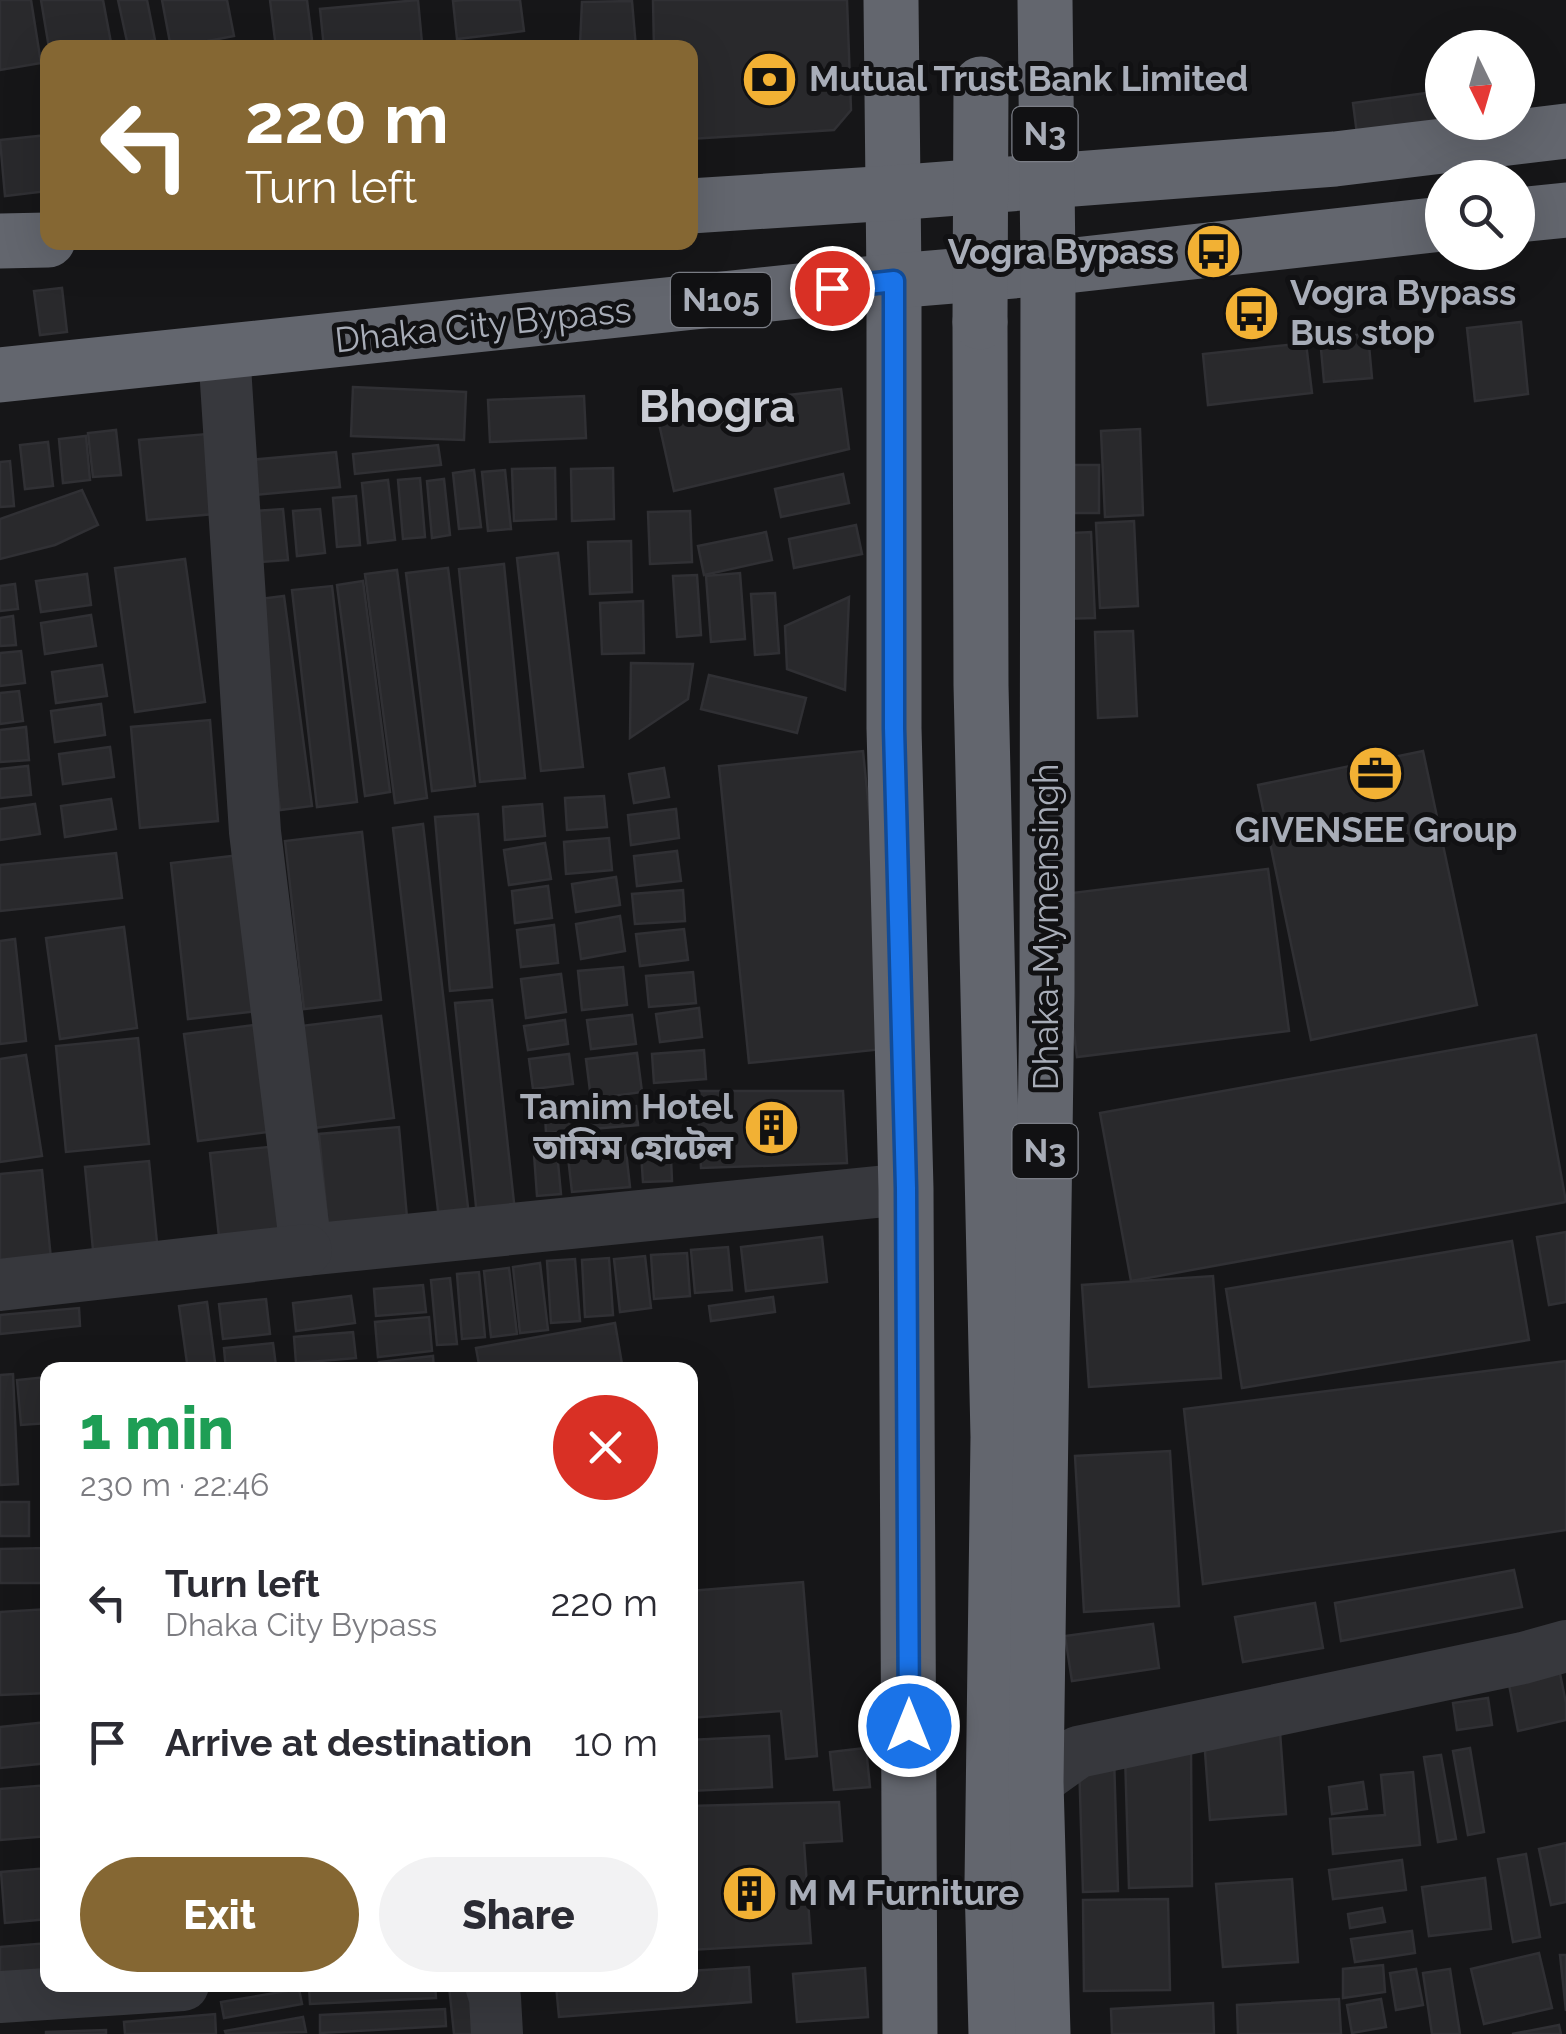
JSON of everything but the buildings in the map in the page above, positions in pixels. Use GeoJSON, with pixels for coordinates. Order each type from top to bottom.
{"type":"FeatureCollection","features":[{"type":"Feature","properties":{"kind":"highway"},"geometry":{"type":"LineString","coordinates":[[891,0],[894,728],[906,1188],[910,2034]]}},
{"type":"Feature","properties":{"kind":"highway","name":"Dhaka-Mymensingh"},"geometry":{"type":"LineString","coordinates":[[1043,2034],[1036,1782],[1047,992],[1045,0]]}},
{"type":"Feature","properties":{"kind":"highway"},"geometry":{"type":"LineString","coordinates":[[980,84],[981,684],[998,1436],[992,1883],[996,2034]]}},
{"type":"Feature","properties":{"kind":"highway"},"geometry":{"type":"LineString","coordinates":[[698,205],[1335,159],[1566,131]]}},
{"type":"Feature","properties":{"kind":"highway"},"geometry":{"type":"LineString","coordinates":[[1535,214],[1566,210]]}},
{"type":"Feature","properties":{"kind":"highway","name":"Dhaka City Bypass"},"geometry":{"type":"LineString","coordinates":[[0,375],[1425,226]]}},
{"type":"Feature","properties":{"kind":"highway"},"geometry":{"type":"LineString","coordinates":[[0,241],[40,240]]}},
{"type":"Feature","properties":{"kind":"street"},"geometry":{"type":"LineString","coordinates":[[224,352],[256,832],[306,1250]]}},
{"type":"Feature","properties":{"kind":"street"},"geometry":{"type":"LineString","coordinates":[[0,1285],[906,1188]]}},
{"type":"Feature","properties":{"kind":"street"},"geometry":{"type":"LineString","coordinates":[[1036,1782],[1078,1752],[1566,1646]]}},
{"type":"Feature","properties":{"kind":"street"},"geometry":{"type":"LineString","coordinates":[[0,1997],[76,1992]]}},
{"type":"Feature","properties":{"kind":"street"},"geometry":{"type":"LineString","coordinates":[[493,1992],[497,2034]]}},
{"type":"Feature","properties":{"kind":"place","name":"Mutual Trust Bank Limited"},"geometry":{"type":"Point","coordinates":[770,79]}},
{"type":"Feature","properties":{"kind":"place","name":"Vogra Bypass"},"geometry":{"type":"Point","coordinates":[1213,252]}},
{"type":"Feature","properties":{"kind":"place","name":"Vogra Bypass Bus stop"},"geometry":{"type":"Point","coordinates":[1251,313]}},
{"type":"Feature","properties":{"kind":"place","name":"GIVENSEE Group"},"geometry":{"type":"Point","coordinates":[1376,774]}},
{"type":"Feature","properties":{"kind":"place","name":"Tamim Hotel তামিম হোটেল"},"geometry":{"type":"Point","coordinates":[772,1127]}},
{"type":"Feature","properties":{"kind":"place","name":"M M Furniture"},"geometry":{"type":"Point","coordinates":[749,1893]}},
{"type":"Feature","properties":{"kind":"district","name":"Bhogra"},"geometry":{"type":"Point","coordinates":[717,406]}},
{"type":"Feature","properties":{"kind":"route"},"geometry":{"type":"LineString","coordinates":[[832,288],[894,281],[894,728],[906,1188],[909,1726]]}}]}
